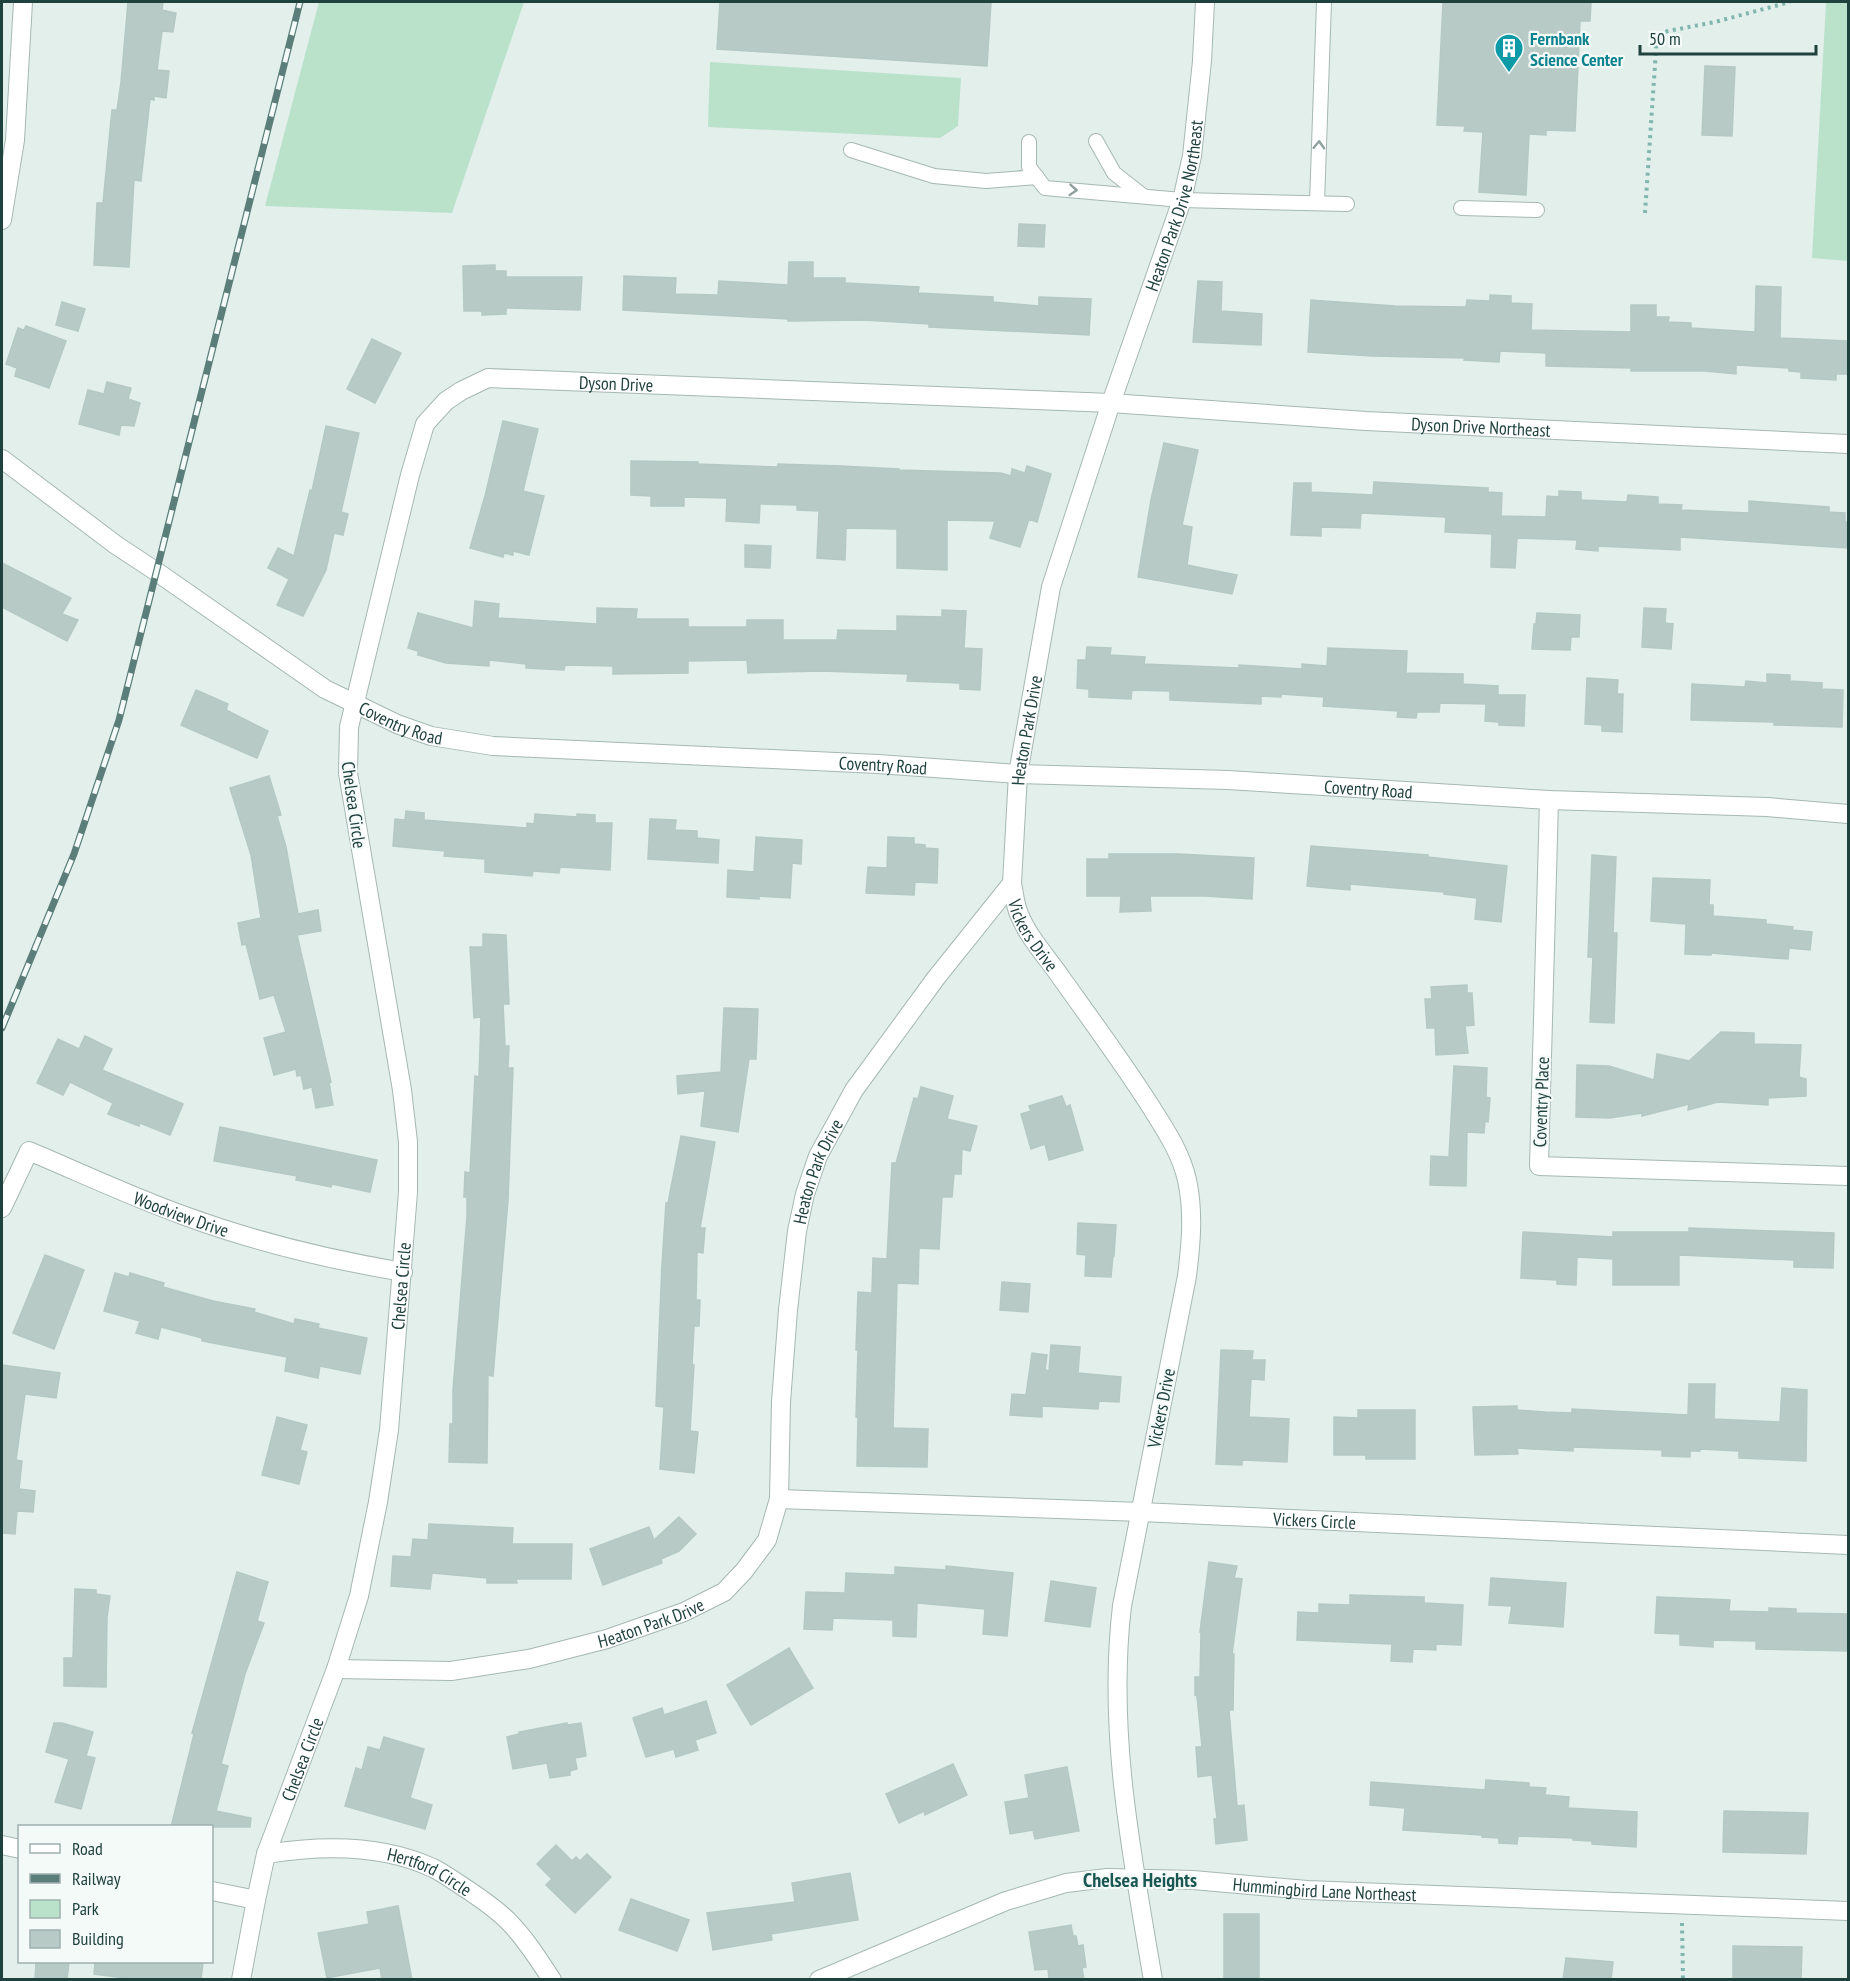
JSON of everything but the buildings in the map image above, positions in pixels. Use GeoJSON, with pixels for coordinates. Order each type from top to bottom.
{"type":"FeatureCollection","features":[{"type":"Feature","properties":{"kind":"street"},"geometry":{"type":"LineString","coordinates":[[2,220],[15,140],[23,2]]}},
{"type":"Feature","properties":{"kind":"street","name":"Heaton Park Drive Northeast"},"geometry":{"type":"LineString","coordinates":[[1111,403],[1182,200],[1192,156],[1202,61],[1205,2]]}},
{"type":"Feature","properties":{"kind":"street","name":"Dyson Drive"},"geometry":{"type":"LineString","coordinates":[[356,705],[410,475],[425,424],[446,401],[488,378],[1111,403]]}},
{"type":"Feature","properties":{"kind":"street","name":"Dyson Drive Northeast"},"geometry":{"type":"LineString","coordinates":[[1111,403],[1366,421],[1848,444]]}},
{"type":"Feature","properties":{"kind":"street","name":"Heaton Park Drive"},"geometry":{"type":"LineString","coordinates":[[336,1669],[451,1671],[568,1650],[607,1639],[684,1612],[724,1592],[744,1571],[767,1540],[779,1499],[781,1402],[789,1299],[797,1231],[805,1194],[818,1156],[854,1090],[936,978],[1012,883],[1018,774],[1051,587],[1111,403]]}},
{"type":"Feature","properties":{"kind":"street","name":"Coventry Road"},"geometry":{"type":"LineString","coordinates":[[2,459],[116,545],[325,689],[398,724],[431,736],[493,746],[1018,774],[1228,780],[1549,800],[1767,807],[1848,814]]}},
{"type":"Feature","properties":{"kind":"street","name":"Chelsea Circle"},"geometry":{"type":"LineString","coordinates":[[241,1980],[266,1854],[336,1669],[358,1596],[378,1502],[389,1430],[403,1272],[408,1192],[408,1142],[402,1090],[348,773],[349,727],[356,705]]}},
{"type":"Feature","properties":{"kind":"street","name":"Coventry Place"},"geometry":{"type":"LineString","coordinates":[[1549,800],[1539,1166],[1848,1176]]}},
{"type":"Feature","properties":{"kind":"street","name":"Vickers Drive"},"geometry":{"type":"LineString","coordinates":[[1012,883],[1018,913],[1029,934],[1141,1091],[1166,1132],[1180,1158],[1187,1179],[1191,1207],[1191,1244],[1187,1276],[1122,1606],[1118,1643],[1119,1755],[1126,1815],[1153,1980]]}},
{"type":"Feature","properties":{"kind":"street","name":"Woodview Drive"},"geometry":{"type":"LineString","coordinates":[[2,1208],[29,1151],[158,1206],[213,1226],[357,1264],[403,1272]]}},
{"type":"Feature","properties":{"kind":"street","name":"Vickers Circle"},"geometry":{"type":"LineString","coordinates":[[779,1499],[1141,1512],[1848,1545]]}},
{"type":"Feature","properties":{"kind":"street"},"geometry":{"type":"LineString","coordinates":[[2,1845],[18,1849]]}},
{"type":"Feature","properties":{"kind":"street","name":"Hertford Circle"},"geometry":{"type":"LineString","coordinates":[[266,1854],[303,1849],[361,1850],[410,1859],[434,1868],[489,1904],[511,1924],[536,1955],[552,1980]]}},
{"type":"Feature","properties":{"kind":"street","name":"Hummingbird Lane Northeast"},"geometry":{"type":"LineString","coordinates":[[819,1980],[1006,1901],[1066,1883],[1107,1878],[1193,1880],[1307,1890],[1848,1911]]}},
{"type":"Feature","properties":{"kind":"street"},"geometry":{"type":"LineString","coordinates":[[213,1891],[256,1900]]}},
{"type":"Feature","properties":{"kind":"lane"},"geometry":{"type":"LineString","coordinates":[[1317,203],[1324,2]]}},
{"type":"Feature","properties":{"kind":"lane"},"geometry":{"type":"LineString","coordinates":[[1096,141],[1114,173],[1142,195]]}},
{"type":"Feature","properties":{"kind":"lane"},"geometry":{"type":"LineString","coordinates":[[1029,142],[1029,167],[1045,188],[1182,200],[1347,204]]}},
{"type":"Feature","properties":{"kind":"lane"},"geometry":{"type":"LineString","coordinates":[[850,150],[934,176],[986,181],[1037,177]]}},
{"type":"Feature","properties":{"kind":"lane"},"geometry":{"type":"LineString","coordinates":[[1461,208],[1538,210]]}},
{"type":"Feature","properties":{"kind":"path"},"geometry":{"type":"LineString","coordinates":[[1645,213],[1657,35],[1790,2]]}},
{"type":"Feature","properties":{"kind":"path"},"geometry":{"type":"LineString","coordinates":[[1682,1905],[1683,1980]]}},
{"type":"Feature","properties":{"kind":"green space"},"geometry":{"type":"Polygon","coordinates":[[[319,2],[524,2],[452,213],[265,206],[319,2]]]}},
{"type":"Feature","properties":{"kind":"green space"},"geometry":{"type":"Polygon","coordinates":[[[1826,2],[1848,2],[1848,261],[1812,258],[1826,2]]]}},
{"type":"Feature","properties":{"kind":"green space"},"geometry":{"type":"Polygon","coordinates":[[[710,62],[961,78],[958,126],[940,138],[708,127],[710,62]]]}},
{"type":"Feature","properties":{"kind":"railway"},"geometry":{"type":"LineString","coordinates":[[2,1028],[74,854],[119,720],[300,2]]}},
{"type":"Feature","properties":{"kind":"place","name":"Fernbank Science Center"},"geometry":{"type":"Point","coordinates":[1509,74]}},
{"type":"Feature","properties":{"kind":"district","name":"Chelsea Heights"},"geometry":{"type":"Point","coordinates":[1140,1880]}}]}
